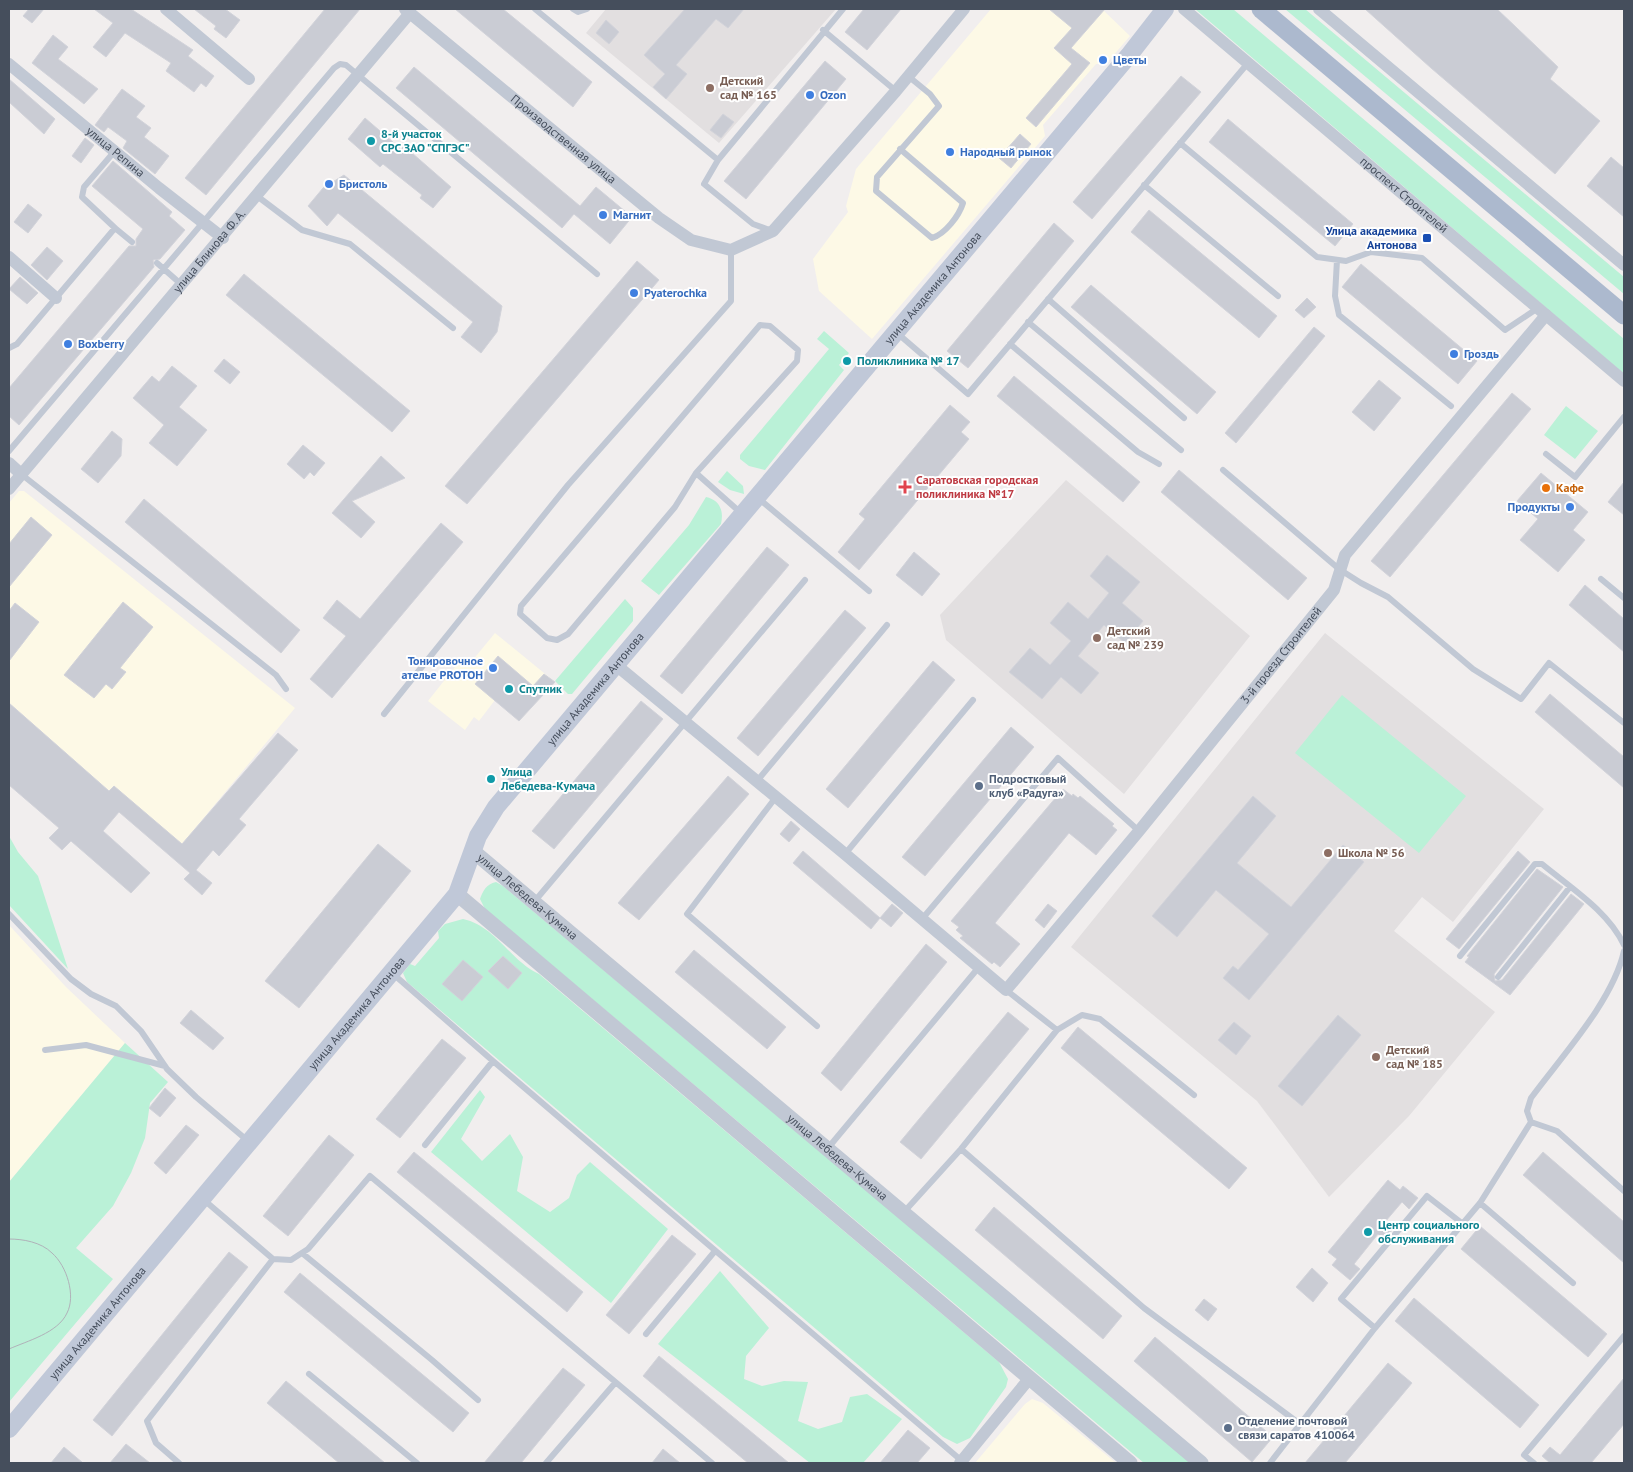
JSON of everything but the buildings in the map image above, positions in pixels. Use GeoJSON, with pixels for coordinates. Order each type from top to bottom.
{"type":"FeatureCollection","features":[{"type":"Feature","properties":{"kind":"main road","name":"улица Академика Антонова"},"geometry":{"type":"LineString","coordinates":[[9,1429],[457,894],[478,836],[496,807],[1130,54],[1165,9]]}},
{"type":"Feature","properties":{"kind":"main road"},"geometry":{"type":"LineString","coordinates":[[1260,9],[1624,315]]}},
{"type":"Feature","properties":{"kind":"street"},"geometry":{"type":"LineString","coordinates":[[166,9],[249,79]]}},
{"type":"Feature","properties":{"kind":"street"},"geometry":{"type":"LineString","coordinates":[[731,250],[773,231],[896,91],[964,9]]}},
{"type":"Feature","properties":{"kind":"street","name":"проспект Строителей"},"geometry":{"type":"LineString","coordinates":[[1184,9],[1624,381]]}},
{"type":"Feature","properties":{"kind":"street"},"geometry":{"type":"LineString","coordinates":[[1319,9],[1624,265]]}},
{"type":"Feature","properties":{"kind":"street","name":"улица Блинова Ф. А."},"geometry":{"type":"LineString","coordinates":[[9,489],[223,238],[412,11]]}},
{"type":"Feature","properties":{"kind":"street","name":"Производственная улица"},"geometry":{"type":"LineString","coordinates":[[412,11],[659,218],[692,240],[731,250]]}},
{"type":"Feature","properties":{"kind":"street","name":"улица Репина"},"geometry":{"type":"LineString","coordinates":[[9,64],[114,152],[223,238]]}},
{"type":"Feature","properties":{"kind":"street"},"geometry":{"type":"LineString","coordinates":[[9,257],[56,298]]}},
{"type":"Feature","properties":{"kind":"street","name":"3-й проезд Строителей"},"geometry":{"type":"LineString","coordinates":[[1006,990],[1139,831],[1334,590],[1339,569],[1345,555],[1542,312]]}},
{"type":"Feature","properties":{"kind":"street"},"geometry":{"type":"LineString","coordinates":[[9,463],[21,474]]}},
{"type":"Feature","properties":{"kind":"street"},"geometry":{"type":"LineString","coordinates":[[616,665],[1006,990]]}},
{"type":"Feature","properties":{"kind":"street","name":"улица Лебедева-Кумача"},"geometry":{"type":"LineString","coordinates":[[473,851],[1201,1463]]}},
{"type":"Feature","properties":{"kind":"street"},"geometry":{"type":"LineString","coordinates":[[457,894],[1130,1463]]}},
{"type":"Feature","properties":{"kind":"street"},"geometry":{"type":"LineString","coordinates":[[961,1462],[1029,1379]]}},
{"type":"Feature","properties":{"kind":"lane"},"geometry":{"type":"LineString","coordinates":[[535,9],[718,160]]}},
{"type":"Feature","properties":{"kind":"lane"},"geometry":{"type":"LineString","coordinates":[[573,9],[578,12],[587,9]]}},
{"type":"Feature","properties":{"kind":"lane"},"geometry":{"type":"LineString","coordinates":[[773,231],[753,224],[704,184],[718,160],[823,30],[843,9]]}},
{"type":"Feature","properties":{"kind":"lane"},"geometry":{"type":"LineString","coordinates":[[823,30],[896,91]]}},
{"type":"Feature","properties":{"kind":"lane"},"geometry":{"type":"LineString","coordinates":[[896,332],[968,394],[1248,63]]}},
{"type":"Feature","properties":{"kind":"lane"},"geometry":{"type":"LineString","coordinates":[[9,451],[337,66],[346,65],[597,274]]}},
{"type":"Feature","properties":{"kind":"lane"},"geometry":{"type":"LineString","coordinates":[[900,149],[963,203],[961,211],[939,236],[932,238],[876,191],[877,177],[900,149],[939,106],[930,94],[908,76]]}},
{"type":"Feature","properties":{"kind":"lane"},"geometry":{"type":"LineString","coordinates":[[1180,143],[1317,256],[1346,261],[1371,252],[1422,258],[1505,330],[1542,312]]}},
{"type":"Feature","properties":{"kind":"lane"},"geometry":{"type":"LineString","coordinates":[[114,152],[84,187],[82,197],[132,242]]}},
{"type":"Feature","properties":{"kind":"lane"},"geometry":{"type":"LineString","coordinates":[[1144,185],[1278,296]]}},
{"type":"Feature","properties":{"kind":"lane"},"geometry":{"type":"LineString","coordinates":[[257,196],[302,230],[350,244],[453,328]]}},
{"type":"Feature","properties":{"kind":"lane"},"geometry":{"type":"LineString","coordinates":[[9,348],[17,344],[116,228]]}},
{"type":"Feature","properties":{"kind":"lane"},"geometry":{"type":"LineString","coordinates":[[384,714],[568,485],[731,301],[731,250]]}},
{"type":"Feature","properties":{"kind":"lane"},"geometry":{"type":"LineString","coordinates":[[1337,260],[1335,296],[1339,315],[1451,406]]}},
{"type":"Feature","properties":{"kind":"lane"},"geometry":{"type":"LineString","coordinates":[[157,263],[182,285]]}},
{"type":"Feature","properties":{"kind":"lane"},"geometry":{"type":"LineString","coordinates":[[1048,299],[1184,418]]}},
{"type":"Feature","properties":{"kind":"lane"},"geometry":{"type":"LineString","coordinates":[[1028,322],[1181,450]]}},
{"type":"Feature","properties":{"kind":"lane"},"geometry":{"type":"LineString","coordinates":[[760,325],[770,326],[798,350],[797,361],[696,473],[675,507],[568,634],[557,640],[547,638],[520,614],[521,606],[760,325]]}},
{"type":"Feature","properties":{"kind":"lane"},"geometry":{"type":"LineString","coordinates":[[1010,344],[1138,452],[1159,464]]}},
{"type":"Feature","properties":{"kind":"lane"},"geometry":{"type":"LineString","coordinates":[[1546,454],[1575,478],[1624,417]]}},
{"type":"Feature","properties":{"kind":"lane"},"geometry":{"type":"LineString","coordinates":[[1223,470],[1339,569],[1388,597],[1473,669],[1521,699],[1549,663],[1624,723]]}},
{"type":"Feature","properties":{"kind":"lane"},"geometry":{"type":"LineString","coordinates":[[696,473],[742,514]]}},
{"type":"Feature","properties":{"kind":"lane"},"geometry":{"type":"LineString","coordinates":[[21,474],[276,676],[286,689]]}},
{"type":"Feature","properties":{"kind":"lane"},"geometry":{"type":"LineString","coordinates":[[757,497],[869,591]]}},
{"type":"Feature","properties":{"kind":"lane"},"geometry":{"type":"LineString","coordinates":[[1600,578],[1624,598]]}},
{"type":"Feature","properties":{"kind":"lane"},"geometry":{"type":"LineString","coordinates":[[534,902],[805,580]]}},
{"type":"Feature","properties":{"kind":"lane"},"geometry":{"type":"LineString","coordinates":[[757,781],[887,625]]}},
{"type":"Feature","properties":{"kind":"lane"},"geometry":{"type":"LineString","coordinates":[[845,854],[973,700]]}},
{"type":"Feature","properties":{"kind":"lane"},"geometry":{"type":"LineString","coordinates":[[922,919],[1058,758],[1139,831]]}},
{"type":"Feature","properties":{"kind":"lane"},"geometry":{"type":"LineString","coordinates":[[776,797],[687,914],[817,1026]]}},
{"type":"Feature","properties":{"kind":"lane"},"geometry":{"type":"LineString","coordinates":[[1460,956],[1535,864],[1542,864],[1570,887],[1617,931],[1624,945]]}},
{"type":"Feature","properties":{"kind":"lane"},"geometry":{"type":"LineString","coordinates":[[1498,977],[1570,887]]}},
{"type":"Feature","properties":{"kind":"lane"},"geometry":{"type":"LineString","coordinates":[[9,914],[71,979],[91,994],[116,1006],[141,1031],[165,1066],[196,1097],[248,1142]]}},
{"type":"Feature","properties":{"kind":"lane"},"geometry":{"type":"LineString","coordinates":[[1531,1122],[1527,1111],[1531,1098],[1598,1007],[1620,968],[1624,951]]}},
{"type":"Feature","properties":{"kind":"lane"},"geometry":{"type":"LineString","coordinates":[[828,1148],[979,967]]}},
{"type":"Feature","properties":{"kind":"lane"},"geometry":{"type":"LineString","coordinates":[[391,972],[961,1462]]}},
{"type":"Feature","properties":{"kind":"lane"},"geometry":{"type":"LineString","coordinates":[[1006,990],[1057,1030]]}},
{"type":"Feature","properties":{"kind":"lane"},"geometry":{"type":"LineString","coordinates":[[904,1212],[960,1149],[1057,1030],[1082,1015],[1100,1019],[1194,1095]]}},
{"type":"Feature","properties":{"kind":"lane"},"geometry":{"type":"LineString","coordinates":[[45,1050],[86,1045],[165,1066]]}},
{"type":"Feature","properties":{"kind":"lane"},"geometry":{"type":"LineString","coordinates":[[425,1145],[493,1061]]}},
{"type":"Feature","properties":{"kind":"lane"},"geometry":{"type":"LineString","coordinates":[[1531,1122],[1557,1131],[1624,1191]]}},
{"type":"Feature","properties":{"kind":"lane"},"geometry":{"type":"LineString","coordinates":[[1270,1463],[1375,1328],[1480,1203],[1531,1122]]}},
{"type":"Feature","properties":{"kind":"lane"},"geometry":{"type":"LineString","coordinates":[[960,1149],[1144,1308],[1300,1424]]}},
{"type":"Feature","properties":{"kind":"lane"},"geometry":{"type":"LineString","coordinates":[[202,1198],[273,1259],[291,1260],[302,1253],[370,1176],[615,1384],[712,1463]]}},
{"type":"Feature","properties":{"kind":"lane"},"geometry":{"type":"LineString","coordinates":[[1375,1328],[1341,1299],[1421,1203],[1427,1196],[1463,1224]]}},
{"type":"Feature","properties":{"kind":"lane"},"geometry":{"type":"LineString","coordinates":[[1480,1203],[1573,1283]]}},
{"type":"Feature","properties":{"kind":"lane"},"geometry":{"type":"LineString","coordinates":[[646,1334],[715,1251]]}},
{"type":"Feature","properties":{"kind":"lane"},"geometry":{"type":"LineString","coordinates":[[302,1253],[478,1400]]}},
{"type":"Feature","properties":{"kind":"lane"},"geometry":{"type":"LineString","coordinates":[[179,1463],[156,1443],[147,1421],[273,1259]]}},
{"type":"Feature","properties":{"kind":"lane"},"geometry":{"type":"LineString","coordinates":[[1534,1463],[1524,1455],[1624,1336]]}},
{"type":"Feature","properties":{"kind":"lane"},"geometry":{"type":"LineString","coordinates":[[309,1374],[416,1463]]}},
{"type":"Feature","properties":{"kind":"lane"},"geometry":{"type":"LineString","coordinates":[[546,1463],[615,1384]]}},
{"type":"Feature","properties":{"kind":"shaded area","name":"Детский сад № 165"},"geometry":{"type":"Polygon","coordinates":[[[606,9],[836,9],[719,143],[586,33],[606,9]]]}},
{"type":"Feature","properties":{"kind":"shaded area","name":"Народный рынок"},"geometry":{"type":"Polygon","coordinates":[[[991,9],[1102,9],[1130,36],[1106,64],[1096,64],[1043,125],[1045,136],[872,339],[819,291],[813,259],[848,212],[846,206],[856,169],[991,9]]]}},
{"type":"Feature","properties":{"kind":"shaded area","name":"Детский сад № 239"},"geometry":{"type":"Polygon","coordinates":[[[1066,480],[1250,636],[1124,794],[946,640],[940,615],[1066,480]]]}},
{"type":"Feature","properties":{"kind":"shaded area"},"geometry":{"type":"Polygon","coordinates":[[[19,491],[24,491],[295,708],[182,844],[114,786],[109,791],[9,703],[9,503],[19,491]]]}},
{"type":"Feature","properties":{"kind":"shaded area"},"geometry":{"type":"Polygon","coordinates":[[[495,633],[555,682],[519,721],[495,700],[479,721],[474,717],[465,730],[428,701],[459,662],[467,667],[495,633]]]}},
{"type":"Feature","properties":{"kind":"shaded area","name":"Школа № 56"},"geometry":{"type":"Polygon","coordinates":[[[1325,633],[1544,809],[1453,922],[1422,897],[1394,931],[1495,1012],[1409,1116],[1329,1197],[1257,1101],[1071,947],[1325,633]]]}},
{"type":"Feature","properties":{"kind":"shaded area"},"geometry":{"type":"Polygon","coordinates":[[[9,925],[66,987],[125,1043],[9,1182],[9,925]]]}},
{"type":"Feature","properties":{"kind":"shaded area"},"geometry":{"type":"Polygon","coordinates":[[[1032,1399],[1043,1403],[1116,1463],[975,1463],[1025,1404],[1032,1399]]]}},
{"type":"Feature","properties":{"kind":"green space"},"geometry":{"type":"Polygon","coordinates":[[[1195,9],[1233,9],[1624,339],[1624,374],[1195,9]]]}},
{"type":"Feature","properties":{"kind":"green space"},"geometry":{"type":"Polygon","coordinates":[[[1285,9],[1305,9],[1624,277],[1624,294],[1285,9]]]}},
{"type":"Feature","properties":{"kind":"green space"},"geometry":{"type":"Polygon","coordinates":[[[824,331],[849,353],[839,365],[844,370],[765,470],[749,466],[740,459],[740,455],[829,349],[817,339],[824,331]]]}},
{"type":"Feature","properties":{"kind":"green space"},"geometry":{"type":"Polygon","coordinates":[[[1566,406],[1598,431],[1575,459],[1544,435],[1566,406]]]}},
{"type":"Feature","properties":{"kind":"green space"},"geometry":{"type":"Polygon","coordinates":[[[727,471],[743,486],[744,494],[730,490],[718,482],[727,471]]]}},
{"type":"Feature","properties":{"kind":"green space"},"geometry":{"type":"Polygon","coordinates":[[[706,497],[718,503],[722,515],[721,524],[659,595],[641,581],[689,525],[706,497]]]}},
{"type":"Feature","properties":{"kind":"green space"},"geometry":{"type":"Polygon","coordinates":[[[625,599],[633,608],[633,621],[572,694],[568,694],[555,681],[625,599]]]}},
{"type":"Feature","properties":{"kind":"green space"},"geometry":{"type":"Polygon","coordinates":[[[1342,695],[1466,796],[1419,853],[1295,753],[1342,695]]]}},
{"type":"Feature","properties":{"kind":"green space"},"geometry":{"type":"Polygon","coordinates":[[[9,836],[18,852],[38,876],[68,969],[9,905],[9,836]]]}},
{"type":"Feature","properties":{"kind":"green space"},"geometry":{"type":"Polygon","coordinates":[[[496,882],[1192,1463],[1144,1463],[485,909],[480,899],[481,896],[487,886],[496,882]]]}},
{"type":"Feature","properties":{"kind":"green space"},"geometry":{"type":"Polygon","coordinates":[[[463,919],[475,923],[494,936],[520,961],[539,974],[999,1362],[1008,1379],[1006,1387],[970,1438],[957,1444],[943,1437],[407,982],[403,973],[410,964],[415,966],[439,938],[438,931],[445,924],[463,919]]]}},
{"type":"Feature","properties":{"kind":"green space"},"geometry":{"type":"Polygon","coordinates":[[[125,1043],[168,1082],[150,1103],[145,1138],[131,1173],[113,1206],[76,1248],[113,1279],[9,1402],[9,1182],[125,1043]]]}},
{"type":"Feature","properties":{"kind":"green space"},"geometry":{"type":"Polygon","coordinates":[[[480,1090],[485,1097],[461,1139],[482,1161],[510,1134],[523,1157],[517,1191],[550,1212],[569,1198],[577,1175],[590,1162],[668,1229],[611,1303],[431,1152],[480,1090]]]}},
{"type":"Feature","properties":{"kind":"green space"},"geometry":{"type":"Polygon","coordinates":[[[720,1271],[769,1328],[746,1356],[744,1379],[762,1386],[784,1381],[808,1382],[798,1421],[818,1429],[842,1422],[850,1397],[867,1394],[902,1419],[863,1463],[810,1463],[658,1344],[720,1271]]]}},
{"type":"Feature","properties":{"kind":"tram line"},"geometry":{"type":"LineString","coordinates":[[9,1239],[32,1242],[48,1249],[62,1265],[66,1273],[71,1298],[67,1313],[57,1326],[41,1336],[9,1349]]}},
{"type":"Feature","properties":{"kind":"place","name":"Цветы"},"geometry":{"type":"Point","coordinates":[1103,60]}},
{"type":"Feature","properties":{"kind":"place","name":"Детский сад № 165"},"geometry":{"type":"Point","coordinates":[710,88]}},
{"type":"Feature","properties":{"kind":"place","name":"Ozon"},"geometry":{"type":"Point","coordinates":[810,95]}},
{"type":"Feature","properties":{"kind":"place","name":"8-й участок СРС ЗАО \"СПГЭС\""},"geometry":{"type":"Point","coordinates":[371,141]}},
{"type":"Feature","properties":{"kind":"place","name":"Народный рынок"},"geometry":{"type":"Point","coordinates":[950,152]}},
{"type":"Feature","properties":{"kind":"place","name":"Бристоль"},"geometry":{"type":"Point","coordinates":[329,184]}},
{"type":"Feature","properties":{"kind":"place","name":"Магнит"},"geometry":{"type":"Point","coordinates":[603,215]}},
{"type":"Feature","properties":{"kind":"place","name":"Улица академика Антонова"},"geometry":{"type":"Point","coordinates":[1427,238]}},
{"type":"Feature","properties":{"kind":"place","name":"Pyaterochka"},"geometry":{"type":"Point","coordinates":[634,293]}},
{"type":"Feature","properties":{"kind":"place","name":"Boxberry"},"geometry":{"type":"Point","coordinates":[68,344]}},
{"type":"Feature","properties":{"kind":"place","name":"Гроздь"},"geometry":{"type":"Point","coordinates":[1454,354]}},
{"type":"Feature","properties":{"kind":"place","name":"Поликлиника № 17"},"geometry":{"type":"Point","coordinates":[847,361]}},
{"type":"Feature","properties":{"kind":"place","name":"Саратовская городская поликлиника №17"},"geometry":{"type":"Point","coordinates":[905,487]}},
{"type":"Feature","properties":{"kind":"place","name":"Кафе"},"geometry":{"type":"Point","coordinates":[1546,488]}},
{"type":"Feature","properties":{"kind":"place","name":"Продукты"},"geometry":{"type":"Point","coordinates":[1570,507]}},
{"type":"Feature","properties":{"kind":"place","name":"Детский сад № 239"},"geometry":{"type":"Point","coordinates":[1097,638]}},
{"type":"Feature","properties":{"kind":"place","name":"Тонировочное ателье PROTOH"},"geometry":{"type":"Point","coordinates":[493,668]}},
{"type":"Feature","properties":{"kind":"place","name":"Спутник"},"geometry":{"type":"Point","coordinates":[509,689]}},
{"type":"Feature","properties":{"kind":"place","name":"Улица Лебедева-Кумача"},"geometry":{"type":"Point","coordinates":[491,779]}},
{"type":"Feature","properties":{"kind":"place","name":"Подростковый клуб «Радуга»"},"geometry":{"type":"Point","coordinates":[979,786]}},
{"type":"Feature","properties":{"kind":"place","name":"Школа № 56"},"geometry":{"type":"Point","coordinates":[1328,853]}},
{"type":"Feature","properties":{"kind":"place","name":"Детский сад № 185"},"geometry":{"type":"Point","coordinates":[1376,1057]}},
{"type":"Feature","properties":{"kind":"place","name":"Центр социального обслуживания"},"geometry":{"type":"Point","coordinates":[1368,1232]}},
{"type":"Feature","properties":{"kind":"place","name":"Отделение почтовой связи саратов 410064"},"geometry":{"type":"Point","coordinates":[1228,1428]}}]}
